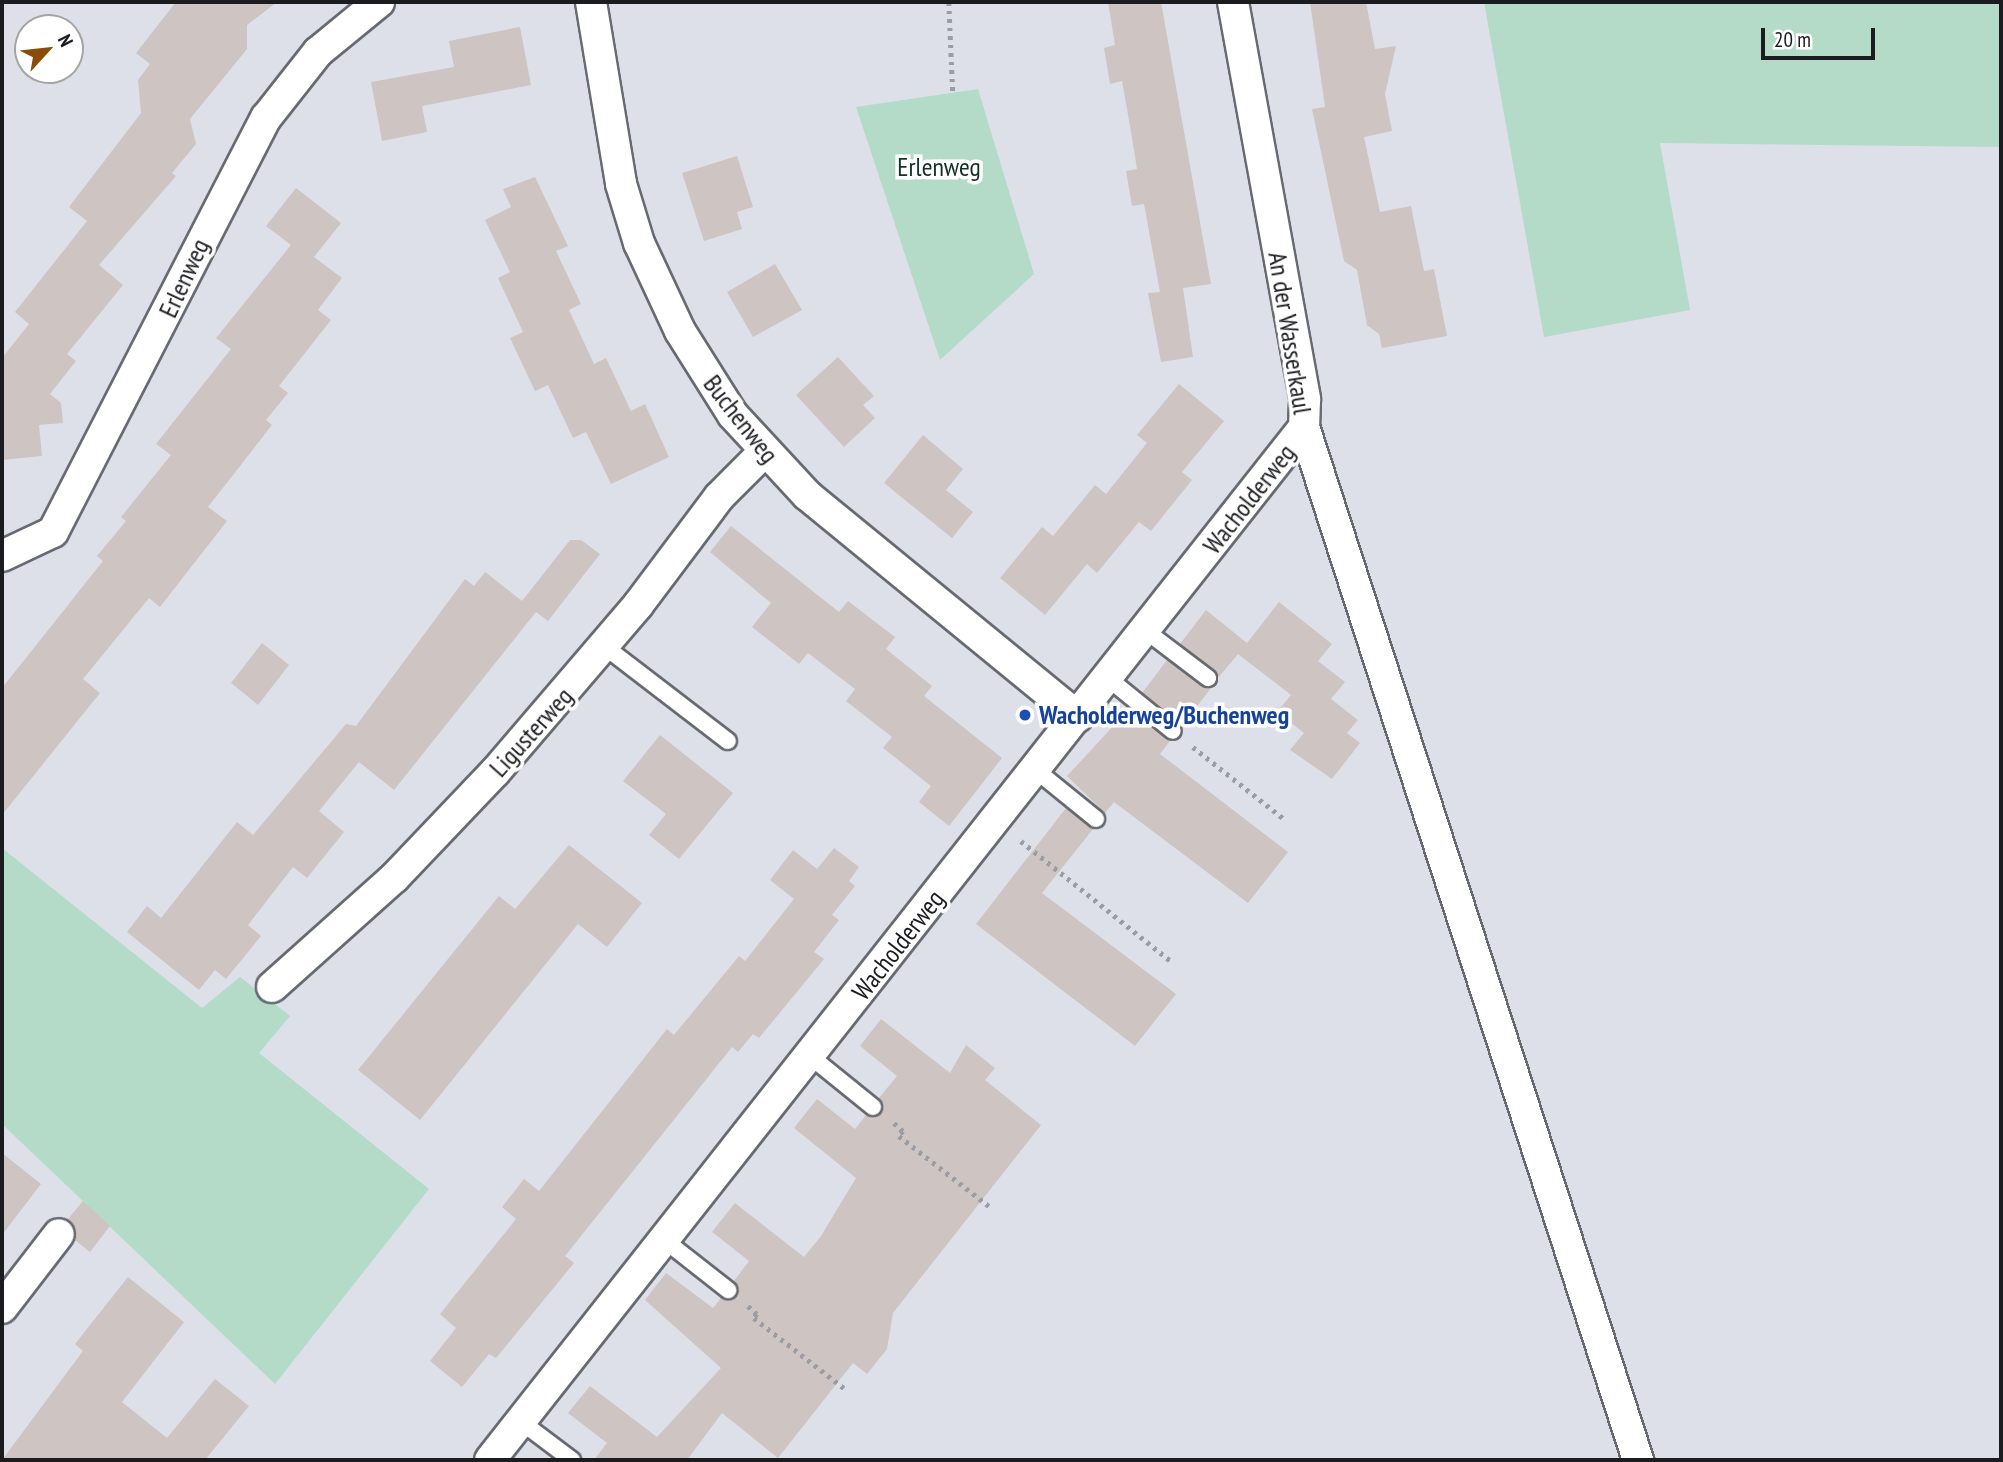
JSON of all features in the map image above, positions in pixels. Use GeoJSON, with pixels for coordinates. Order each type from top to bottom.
{"type":"FeatureCollection","features":[{"type":"Feature","properties":{"kind":"street","name":"Erlenweg"},"geometry":{"type":"LineString","coordinates":[[2,556],[53,532],[266,118],[318,52],[379,2]]}},
{"type":"Feature","properties":{"kind":"street","name":"Buchenweg"},"geometry":{"type":"LineString","coordinates":[[591,2],[621,184],[639,243],[680,331],[763,453],[1078,717]]}},
{"type":"Feature","properties":{"kind":"street","name":"An der Wasserkaul"},"geometry":{"type":"LineString","coordinates":[[1233,2],[1305,400],[1304,427],[1409,735],[1638,1460]]}},
{"type":"Feature","properties":{"kind":"street","name":"Wacholderweg"},"geometry":{"type":"LineString","coordinates":[[490,1460],[1037,771],[1304,427]]}},
{"type":"Feature","properties":{"kind":"street","name":"Ligusterweg"},"geometry":{"type":"LineString","coordinates":[[272,987],[422,849],[604,646],[719,497],[763,453]]}},
{"type":"Feature","properties":{"kind":"street"},"geometry":{"type":"LineString","coordinates":[[2,1308],[59,1234]]}},
{"type":"Feature","properties":{"kind":"lane"},"geometry":{"type":"LineString","coordinates":[[1146,631],[1208,678]]}},
{"type":"Feature","properties":{"kind":"lane"},"geometry":{"type":"LineString","coordinates":[[604,646],[728,741]]}},
{"type":"Feature","properties":{"kind":"lane"},"geometry":{"type":"LineString","coordinates":[[1109,679],[1173,731]]}},
{"type":"Feature","properties":{"kind":"lane"},"geometry":{"type":"LineString","coordinates":[[1037,771],[1096,819]]}},
{"type":"Feature","properties":{"kind":"lane"},"geometry":{"type":"LineString","coordinates":[[810,1056],[873,1108]]}},
{"type":"Feature","properties":{"kind":"lane"},"geometry":{"type":"LineString","coordinates":[[663,1239],[728,1290]]}},
{"type":"Feature","properties":{"kind":"lane"},"geometry":{"type":"LineString","coordinates":[[520,1421],[572,1460]]}},
{"type":"Feature","properties":{"kind":"path"},"geometry":{"type":"LineString","coordinates":[[949,2],[953,94]]}},
{"type":"Feature","properties":{"kind":"path"},"geometry":{"type":"LineString","coordinates":[[1173,731],[1283,818]]}},
{"type":"Feature","properties":{"kind":"path"},"geometry":{"type":"LineString","coordinates":[[996,821],[1171,961]]}},
{"type":"Feature","properties":{"kind":"path"},"geometry":{"type":"LineString","coordinates":[[873,1108],[989,1206]]}},
{"type":"Feature","properties":{"kind":"path"},"geometry":{"type":"LineString","coordinates":[[728,1290],[844,1388]]}},
{"type":"Feature","properties":{"kind":"green space"},"geometry":{"type":"Polygon","coordinates":[[[1484,2],[2001,2],[2001,147],[1660,143],[1690,310],[1544,337],[1484,2]]]}},
{"type":"Feature","properties":{"kind":"green space","name":"Erlenweg"},"geometry":{"type":"Polygon","coordinates":[[[978,89],[1034,274],[940,360],[856,107],[978,89]]]}},
{"type":"Feature","properties":{"kind":"green space"},"geometry":{"type":"Polygon","coordinates":[[[2,848],[202,1008],[240,977],[290,1016],[259,1053],[429,1189],[275,1384],[2,1124],[2,848]]]}},
{"type":"Feature","properties":{"kind":"building"},"geometry":{"type":"Polygon","coordinates":[[[176,2],[277,2],[247,25],[247,49],[190,119],[196,144],[172,173],[176,176],[99,265],[123,285],[67,354],[76,361],[50,394],[61,403],[63,423],[39,425],[42,456],[2,460],[2,358],[29,324],[15,312],[87,221],[69,207],[141,113],[138,80],[150,64],[136,53],[176,2]]]}},
{"type":"Feature","properties":{"kind":"building"},"geometry":{"type":"Polygon","coordinates":[[[1108,2],[1161,2],[1211,284],[1183,288],[1193,357],[1161,362],[1148,293],[1160,292],[1144,204],[1132,206],[1126,171],[1137,169],[1122,81],[1110,84],[1104,48],[1115,45],[1108,2]]]}},
{"type":"Feature","properties":{"kind":"building"},"geometry":{"type":"Polygon","coordinates":[[[1310,2],[1366,2],[1375,49],[1396,46],[1385,94],[1392,131],[1364,137],[1380,212],[1411,206],[1424,271],[1434,269],[1447,336],[1382,348],[1379,334],[1367,325],[1357,270],[1344,261],[1312,109],[1325,107],[1310,2]]]}},
{"type":"Feature","properties":{"kind":"building"},"geometry":{"type":"Polygon","coordinates":[[[520,27],[531,85],[422,106],[427,132],[382,141],[371,82],[454,67],[449,41],[520,27]]]}},
{"type":"Feature","properties":{"kind":"building"},"geometry":{"type":"Polygon","coordinates":[[[737,156],[753,207],[737,212],[742,229],[704,241],[682,173],[737,156]]]}},
{"type":"Feature","properties":{"kind":"building"},"geometry":{"type":"Polygon","coordinates":[[[535,177],[568,246],[556,251],[581,304],[569,310],[594,364],[606,358],[631,411],[645,404],[669,457],[611,484],[586,432],[573,438],[548,385],[535,391],[510,338],[523,332],[498,278],[510,272],[485,220],[511,207],[503,189],[535,177]]]}},
{"type":"Feature","properties":{"kind":"building"},"geometry":{"type":"Polygon","coordinates":[[[296,188],[341,223],[314,257],[342,278],[318,310],[331,320],[279,386],[288,393],[266,420],[272,425],[208,507],[227,521],[160,607],[149,598],[83,679],[100,693],[2,815],[2,688],[103,561],[97,556],[126,521],[121,517],[171,455],[156,444],[231,349],[216,338],[291,245],[266,226],[296,188]]]}},
{"type":"Feature","properties":{"kind":"building"},"geometry":{"type":"Polygon","coordinates":[[[775,264],[802,310],[753,337],[727,292],[775,264]]]}},
{"type":"Feature","properties":{"kind":"building"},"geometry":{"type":"Polygon","coordinates":[[[838,357],[874,396],[863,405],[875,418],[844,447],[796,395],[838,357]]]}},
{"type":"Feature","properties":{"kind":"building"},"geometry":{"type":"Polygon","coordinates":[[[1179,384],[1224,421],[1182,472],[1192,480],[1151,531],[1139,522],[1097,573],[1087,564],[1045,615],[1000,578],[1042,527],[1053,536],[1095,485],[1106,494],[1147,443],[1137,435],[1179,384]]]}},
{"type":"Feature","properties":{"kind":"building"},"geometry":{"type":"Polygon","coordinates":[[[923,435],[963,469],[946,490],[973,512],[952,538],[884,483],[923,435]]]}},
{"type":"Feature","properties":{"kind":"building"},"geometry":{"type":"Polygon","coordinates":[[[731,526],[839,612],[848,601],[895,637],[886,649],[932,686],[924,696],[1002,758],[949,826],[919,802],[931,786],[883,748],[892,737],[846,701],[855,689],[808,653],[799,664],[752,627],[771,603],[710,552],[731,526]]]}},
{"type":"Feature","properties":{"kind":"building"},"geometry":{"type":"Polygon","coordinates":[[[570,540],[581,540],[600,554],[548,621],[536,612],[394,790],[359,762],[319,811],[344,832],[307,878],[293,867],[248,925],[261,936],[226,979],[215,970],[199,990],[127,932],[147,906],[161,918],[237,822],[253,835],[346,724],[356,726],[465,579],[474,586],[485,572],[522,601],[570,540]]]}},
{"type":"Feature","properties":{"kind":"building"},"geometry":{"type":"Polygon","coordinates":[[[1279,602],[1332,644],[1318,661],[1345,682],[1331,699],[1358,720],[1347,733],[1360,743],[1332,779],[1290,750],[1304,733],[1277,712],[1291,695],[1238,654],[1218,678],[1180,644],[1206,610],[1247,643],[1279,602]]]}},
{"type":"Feature","properties":{"kind":"building"},"geometry":{"type":"Polygon","coordinates":[[[262,643],[289,665],[258,705],[231,683],[262,643]]]}},
{"type":"Feature","properties":{"kind":"building"},"geometry":{"type":"Polygon","coordinates":[[[1167,660],[1211,688],[1182,726],[1142,693],[1167,660]]]}},
{"type":"Feature","properties":{"kind":"building"},"geometry":{"type":"Polygon","coordinates":[[[1129,709],[1170,741],[1160,754],[1288,852],[1248,903],[1114,802],[1105,813],[1067,776],[1129,709]]]}},
{"type":"Feature","properties":{"kind":"building"},"geometry":{"type":"Polygon","coordinates":[[[660,735],[733,793],[679,859],[649,835],[666,814],[623,781],[660,735]]]}},
{"type":"Feature","properties":{"kind":"building"},"geometry":{"type":"Polygon","coordinates":[[[1066,808],[1093,829],[1042,893],[1176,994],[1135,1046],[976,924],[1066,808]]]}},
{"type":"Feature","properties":{"kind":"building"},"geometry":{"type":"Polygon","coordinates":[[[569,845],[642,903],[607,947],[578,924],[420,1120],[358,1070],[499,896],[515,909],[569,845]]]}},
{"type":"Feature","properties":{"kind":"building"},"geometry":{"type":"Polygon","coordinates":[[[834,848],[859,867],[849,881],[855,886],[832,915],[839,920],[814,952],[824,959],[759,1038],[753,1034],[738,1052],[732,1047],[565,1256],[574,1263],[496,1358],[489,1354],[462,1387],[430,1361],[456,1328],[440,1314],[516,1219],[502,1207],[524,1179],[539,1191],[667,1029],[674,1035],[739,956],[745,961],[794,899],[770,880],[793,850],[817,869],[834,848]]]}},
{"type":"Feature","properties":{"kind":"building"},"geometry":{"type":"Polygon","coordinates":[[[881,1019],[950,1073],[966,1045],[995,1068],[985,1080],[1041,1125],[893,1313],[887,1349],[867,1374],[853,1363],[778,1458],[722,1413],[687,1460],[594,1460],[607,1443],[568,1413],[590,1386],[657,1437],[721,1368],[645,1300],[666,1273],[713,1308],[721,1298],[736,1297],[734,1281],[749,1261],[712,1232],[735,1203],[804,1257],[821,1236],[856,1178],[794,1128],[817,1099],[855,1129],[866,1115],[882,1113],[879,1098],[897,1076],[860,1046],[881,1019]]]}},
{"type":"Feature","properties":{"kind":"building"},"geometry":{"type":"Polygon","coordinates":[[[2,1153],[41,1184],[2,1235],[2,1153]]]}},
{"type":"Feature","properties":{"kind":"building"},"geometry":{"type":"Polygon","coordinates":[[[83,1201],[110,1226],[90,1252],[75,1240],[68,1219],[83,1201]]]}},
{"type":"Feature","properties":{"kind":"building"},"geometry":{"type":"Polygon","coordinates":[[[128,1277],[184,1322],[122,1402],[167,1438],[215,1379],[249,1406],[205,1460],[2,1460],[83,1351],[75,1344],[128,1277]]]}},
{"type":"Feature","properties":{"kind":"place","name":"Wacholderweg/Buchenweg"},"geometry":{"type":"Point","coordinates":[1025,715]}}]}
